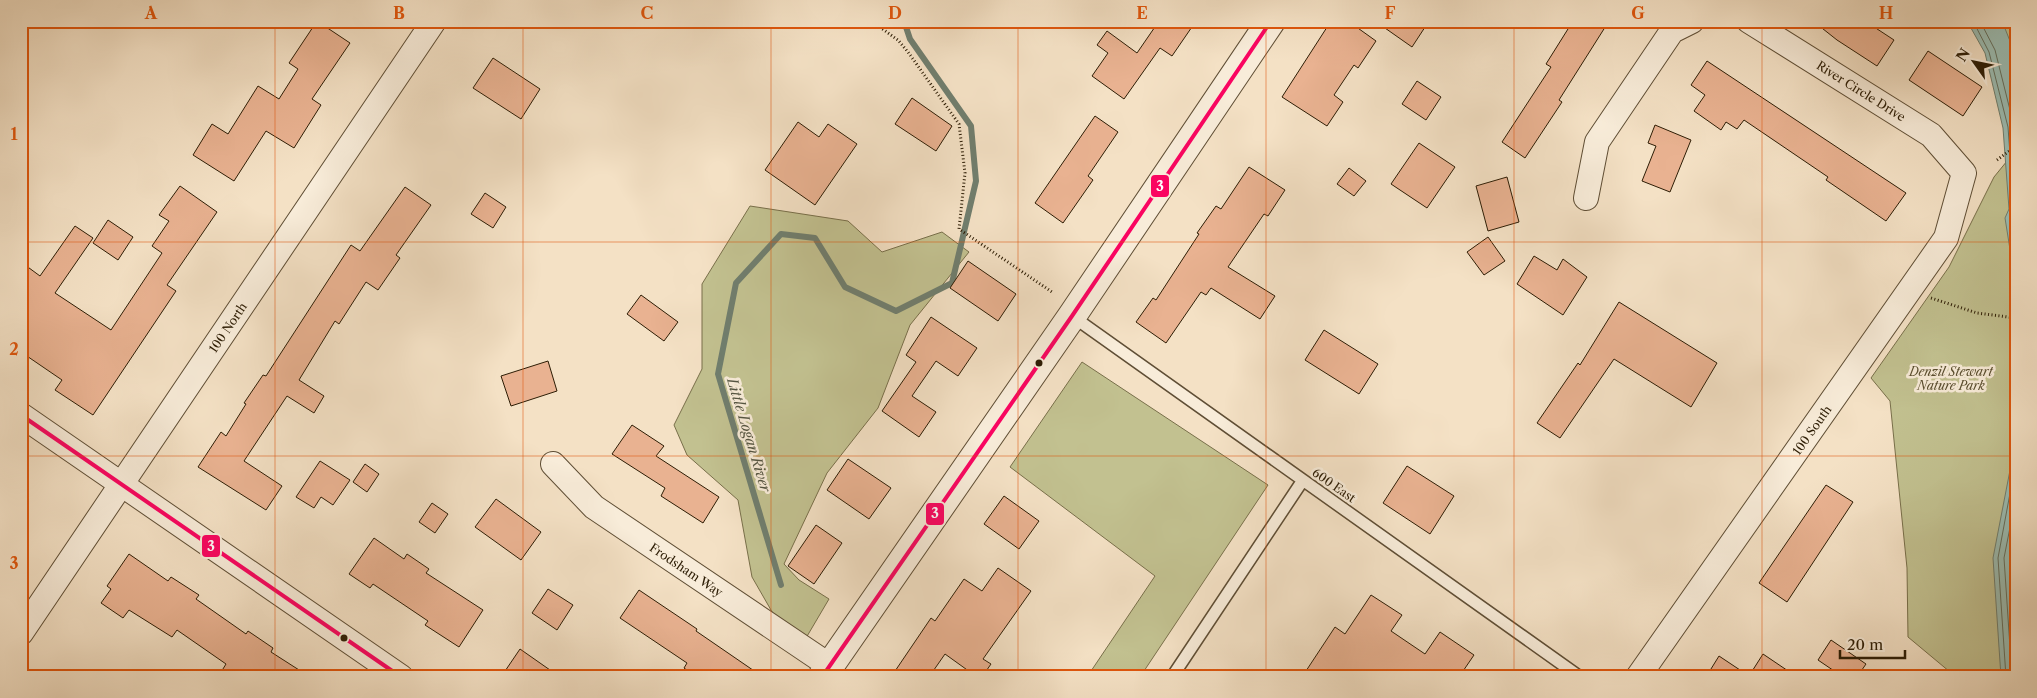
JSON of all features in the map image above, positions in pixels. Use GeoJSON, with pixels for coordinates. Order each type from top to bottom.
{"type":"FeatureCollection","features":[{"type":"Feature","properties":{"kind":"street","name":"100 North"},"geometry":{"type":"LineString","coordinates":[[21,633],[434,21]]}},
{"type":"Feature","properties":{"kind":"street"},"geometry":{"type":"LineString","coordinates":[[826,671],[1072,316],[1271,21]]}},
{"type":"Feature","properties":{"kind":"street"},"geometry":{"type":"LineString","coordinates":[[1586,198],[1597,142],[1672,31],[1692,21]]}},
{"type":"Feature","properties":{"kind":"street","name":"River Circle Drive"},"geometry":{"type":"LineString","coordinates":[[1749,21],[1931,135],[1964,173]]}},
{"type":"Feature","properties":{"kind":"street","name":"100 South"},"geometry":{"type":"LineString","coordinates":[[1638,677],[1946,238],[1964,173]]}},
{"type":"Feature","properties":{"kind":"street"},"geometry":{"type":"LineString","coordinates":[[21,415],[401,677]]}},
{"type":"Feature","properties":{"kind":"street","name":"Frodsham Way"},"geometry":{"type":"LineString","coordinates":[[553,464],[594,506],[826,671]]}},
{"type":"Feature","properties":{"kind":"lane","name":"600 East"},"geometry":{"type":"LineString","coordinates":[[1072,316],[1580,677]]}},
{"type":"Feature","properties":{"kind":"lane"},"geometry":{"type":"LineString","coordinates":[[1172,677],[1303,480]]}},
{"type":"Feature","properties":{"kind":"path"},"geometry":{"type":"LineString","coordinates":[[871,21],[898,40],[959,124],[965,173],[959,229],[1052,292]]}},
{"type":"Feature","properties":{"kind":"path"},"geometry":{"type":"LineString","coordinates":[[1997,160],[2016,146]]}},
{"type":"Feature","properties":{"kind":"path"},"geometry":{"type":"LineString","coordinates":[[1909,291],[1977,312],[2016,318]]}},
{"type":"Feature","properties":{"kind":"green space"},"geometry":{"type":"Polygon","coordinates":[[[1985,21],[2016,21],[2016,62],[1985,21]]]}},
{"type":"Feature","properties":{"kind":"green space","name":"Denzil Stewart Nature Park"},"geometry":{"type":"Polygon","coordinates":[[[2016,150],[2016,677],[1956,677],[1908,637],[1907,568],[1890,401],[1871,378],[1949,267],[1994,177],[2016,150]]]}},
{"type":"Feature","properties":{"kind":"green space"},"geometry":{"type":"Polygon","coordinates":[[[750,206],[848,221],[882,252],[942,232],[969,252],[910,325],[878,408],[827,473],[784,564],[799,580],[829,599],[806,638],[775,617],[752,577],[738,500],[687,455],[674,425],[702,369],[702,284],[750,206]]]}},
{"type":"Feature","properties":{"kind":"green space"},"geometry":{"type":"Polygon","coordinates":[[[1082,362],[1268,485],[1140,677],[1087,677],[1155,576],[1010,467],[1082,362]]]}},
{"type":"Feature","properties":{"kind":"water"},"geometry":{"type":"Polygon","coordinates":[[[1967,21],[2002,21],[2016,56],[2016,287],[2005,218],[2009,209],[2003,128],[1985,53],[1967,21]]]}},
{"type":"Feature","properties":{"kind":"water"},"geometry":{"type":"Polygon","coordinates":[[[2016,372],[2016,677],[2001,677],[1993,558],[2011,465],[2016,372]]]}},
{"type":"Feature","properties":{"kind":"building"},"geometry":{"type":"Polygon","coordinates":[[[317,21],[350,43],[312,99],[321,105],[294,148],[266,131],[234,181],[193,155],[212,124],[228,134],[258,86],[279,99],[298,69],[289,63],[317,21]]]}},
{"type":"Feature","properties":{"kind":"building"},"geometry":{"type":"Polygon","coordinates":[[[1159,21],[1196,21],[1172,56],[1160,48],[1124,99],[1092,76],[1108,53],[1097,45],[1107,31],[1137,53],[1159,21]]]}},
{"type":"Feature","properties":{"kind":"building"},"geometry":{"type":"Polygon","coordinates":[[[1331,21],[1348,21],[1376,41],[1358,68],[1354,65],[1334,95],[1343,102],[1327,126],[1282,97],[1331,21]]]}},
{"type":"Feature","properties":{"kind":"building"},"geometry":{"type":"Polygon","coordinates":[[[1375,21],[1429,21],[1412,47],[1375,21]]]}},
{"type":"Feature","properties":{"kind":"building"},"geometry":{"type":"Polygon","coordinates":[[[1573,21],[1609,21],[1559,100],[1562,102],[1525,158],[1502,142],[1551,67],[1546,64],[1573,21]]]}},
{"type":"Feature","properties":{"kind":"building"},"geometry":{"type":"Polygon","coordinates":[[[1813,21],[1865,21],[1894,40],[1877,66],[1837,40],[1813,21]]]}},
{"type":"Feature","properties":{"kind":"building"},"geometry":{"type":"Polygon","coordinates":[[[1928,51],[1982,87],[1963,116],[1909,80],[1928,51]]]}},
{"type":"Feature","properties":{"kind":"building"},"geometry":{"type":"Polygon","coordinates":[[[493,58],[540,89],[521,119],[473,88],[493,58]]]}},
{"type":"Feature","properties":{"kind":"building"},"geometry":{"type":"Polygon","coordinates":[[[1707,61],[1906,193],[1886,221],[1826,180],[1828,177],[1744,120],[1737,129],[1726,122],[1721,130],[1694,111],[1705,95],[1691,85],[1707,61]]]}},
{"type":"Feature","properties":{"kind":"building"},"geometry":{"type":"Polygon","coordinates":[[[1417,81],[1441,97],[1426,120],[1402,104],[1417,81]]]}},
{"type":"Feature","properties":{"kind":"building"},"geometry":{"type":"Polygon","coordinates":[[[912,98],[952,126],[936,151],[895,124],[912,98]]]}},
{"type":"Feature","properties":{"kind":"building"},"geometry":{"type":"Polygon","coordinates":[[[1095,116],[1118,132],[1088,176],[1093,180],[1063,223],[1035,203],[1095,116]]]}},
{"type":"Feature","properties":{"kind":"building"},"geometry":{"type":"Polygon","coordinates":[[[798,122],[819,137],[828,124],[857,144],[815,205],[765,170],[798,122]]]}},
{"type":"Feature","properties":{"kind":"building"},"geometry":{"type":"Polygon","coordinates":[[[1655,125],[1691,140],[1670,192],[1642,181],[1656,146],[1648,143],[1655,125]]]}},
{"type":"Feature","properties":{"kind":"building"},"geometry":{"type":"Polygon","coordinates":[[[1419,143],[1455,167],[1427,208],[1391,184],[1419,143]]]}},
{"type":"Feature","properties":{"kind":"building"},"geometry":{"type":"Polygon","coordinates":[[[1249,167],[1285,190],[1268,216],[1264,214],[1228,267],[1275,296],[1260,319],[1211,288],[1206,295],[1201,292],[1166,343],[1136,322],[1153,298],[1156,300],[1216,206],[1221,209],[1249,167]]]}},
{"type":"Feature","properties":{"kind":"building"},"geometry":{"type":"Polygon","coordinates":[[[1349,168],[1366,181],[1354,196],[1337,184],[1349,168]]]}},
{"type":"Feature","properties":{"kind":"building"},"geometry":{"type":"Polygon","coordinates":[[[1507,177],[1519,222],[1488,231],[1476,186],[1507,177]]]}},
{"type":"Feature","properties":{"kind":"building"},"geometry":{"type":"Polygon","coordinates":[[[180,186],[217,212],[167,285],[176,291],[93,415],[55,390],[62,380],[21,352],[21,262],[40,276],[75,226],[93,238],[55,293],[111,330],[162,253],[152,246],[169,221],[159,215],[180,186]]]}},
{"type":"Feature","properties":{"kind":"building"},"geometry":{"type":"Polygon","coordinates":[[[405,187],[431,205],[396,255],[400,258],[378,290],[366,282],[339,324],[335,321],[299,380],[324,396],[314,413],[287,396],[244,461],[282,486],[266,510],[198,467],[221,432],[226,436],[246,404],[244,403],[263,375],[266,376],[351,245],[360,251],[405,187]]]}},
{"type":"Feature","properties":{"kind":"building"},"geometry":{"type":"Polygon","coordinates":[[[485,193],[506,207],[493,228],[471,214],[485,193]]]}},
{"type":"Feature","properties":{"kind":"building"},"geometry":{"type":"Polygon","coordinates":[[[108,220],[133,237],[118,260],[93,243],[108,220]]]}},
{"type":"Feature","properties":{"kind":"building"},"geometry":{"type":"Polygon","coordinates":[[[1488,237],[1505,261],[1484,275],[1467,252],[1488,237]]]}},
{"type":"Feature","properties":{"kind":"building"},"geometry":{"type":"Polygon","coordinates":[[[1534,256],[1557,270],[1563,259],[1587,277],[1563,315],[1517,284],[1534,256]]]}},
{"type":"Feature","properties":{"kind":"building"},"geometry":{"type":"Polygon","coordinates":[[[968,261],[1016,294],[998,321],[950,288],[968,261]]]}},
{"type":"Feature","properties":{"kind":"building"},"geometry":{"type":"Polygon","coordinates":[[[641,295],[678,322],[664,341],[627,314],[641,295]]]}},
{"type":"Feature","properties":{"kind":"building"},"geometry":{"type":"Polygon","coordinates":[[[1619,302],[1717,363],[1691,407],[1614,359],[1560,438],[1537,423],[1578,363],[1580,365],[1619,302]]]}},
{"type":"Feature","properties":{"kind":"building"},"geometry":{"type":"Polygon","coordinates":[[[931,317],[977,348],[958,376],[936,361],[912,396],[936,412],[919,437],[882,411],[916,362],[906,355],[931,317]]]}},
{"type":"Feature","properties":{"kind":"building"},"geometry":{"type":"Polygon","coordinates":[[[1324,330],[1378,364],[1359,394],[1305,360],[1324,330]]]}},
{"type":"Feature","properties":{"kind":"building"},"geometry":{"type":"Polygon","coordinates":[[[548,361],[557,391],[511,406],[501,376],[548,361]]]}},
{"type":"Feature","properties":{"kind":"building"},"geometry":{"type":"Polygon","coordinates":[[[632,425],[664,446],[656,456],[719,497],[703,523],[661,496],[665,488],[612,454],[632,425]]]}},
{"type":"Feature","properties":{"kind":"building"},"geometry":{"type":"Polygon","coordinates":[[[848,459],[891,488],[869,519],[827,490],[848,459]]]}},
{"type":"Feature","properties":{"kind":"building"},"geometry":{"type":"Polygon","coordinates":[[[320,461],[350,480],[333,505],[321,497],[314,508],[296,497],[320,461]]]}},
{"type":"Feature","properties":{"kind":"building"},"geometry":{"type":"Polygon","coordinates":[[[365,464],[379,474],[367,492],[353,482],[365,464]]]}},
{"type":"Feature","properties":{"kind":"building"},"geometry":{"type":"Polygon","coordinates":[[[1407,466],[1454,496],[1430,534],[1383,503],[1407,466]]]}},
{"type":"Feature","properties":{"kind":"building"},"geometry":{"type":"Polygon","coordinates":[[[1826,485],[1853,502],[1787,602],[1759,583],[1826,485]]]}},
{"type":"Feature","properties":{"kind":"building"},"geometry":{"type":"Polygon","coordinates":[[[1004,496],[1039,521],[1019,549],[984,524],[1004,496]]]}},
{"type":"Feature","properties":{"kind":"building"},"geometry":{"type":"Polygon","coordinates":[[[496,499],[541,532],[521,560],[475,527],[496,499]]]}},
{"type":"Feature","properties":{"kind":"building"},"geometry":{"type":"Polygon","coordinates":[[[432,503],[448,514],[435,533],[419,522],[432,503]]]}},
{"type":"Feature","properties":{"kind":"building"},"geometry":{"type":"Polygon","coordinates":[[[816,525],[842,543],[814,584],[788,566],[816,525]]]}},
{"type":"Feature","properties":{"kind":"building"},"geometry":{"type":"Polygon","coordinates":[[[374,538],[404,559],[407,554],[429,569],[426,573],[483,610],[459,647],[425,625],[428,621],[373,584],[370,588],[349,574],[374,538]]]}},
{"type":"Feature","properties":{"kind":"building"},"geometry":{"type":"Polygon","coordinates":[[[129,554],[168,581],[171,577],[199,595],[196,599],[246,634],[248,631],[273,648],[271,652],[310,677],[218,677],[226,664],[177,630],[172,637],[129,610],[123,618],[101,603],[111,589],[107,586],[129,554]]]}},
{"type":"Feature","properties":{"kind":"building"},"geometry":{"type":"Polygon","coordinates":[[[998,568],[1031,591],[983,659],[991,664],[982,677],[977,677],[945,654],[929,677],[891,677],[931,618],[935,621],[964,579],[982,591],[998,568]]]}},
{"type":"Feature","properties":{"kind":"building"},"geometry":{"type":"Polygon","coordinates":[[[548,589],[573,605],[557,630],[532,613],[548,589]]]}},
{"type":"Feature","properties":{"kind":"building"},"geometry":{"type":"Polygon","coordinates":[[[639,590],[763,677],[696,677],[684,668],[687,663],[620,618],[639,590]]]}},
{"type":"Feature","properties":{"kind":"building"},"geometry":{"type":"Polygon","coordinates":[[[1371,595],[1402,615],[1391,631],[1425,654],[1440,632],[1474,655],[1459,677],[1302,677],[1335,627],[1345,634],[1371,595]]]}},
{"type":"Feature","properties":{"kind":"building"},"geometry":{"type":"Polygon","coordinates":[[[1831,640],[1866,664],[1857,677],[1843,677],[1818,660],[1831,640]]]}},
{"type":"Feature","properties":{"kind":"building"},"geometry":{"type":"Polygon","coordinates":[[[520,649],[560,677],[501,677],[520,649]]]}},
{"type":"Feature","properties":{"kind":"building"},"geometry":{"type":"Polygon","coordinates":[[[1763,654],[1797,677],[1706,677],[1719,656],[1749,676],[1763,654]]]}},
{"type":"Feature","properties":{"kind":"waterway","name":"Little Logan River"},"geometry":{"type":"LineString","coordinates":[[781,585],[718,374],[736,283],[781,234],[815,238],[845,287],[896,311],[952,283],[976,181],[971,126],[910,39],[904,21]]}},
{"type":"Feature","properties":{"kind":"transit line","name":"3"},"geometry":{"type":"LineString","coordinates":[[822,677],[1072,316],[1271,21]]}},
{"type":"Feature","properties":{"kind":"transit line","name":"3"},"geometry":{"type":"LineString","coordinates":[[21,415],[401,677]]}}]}
